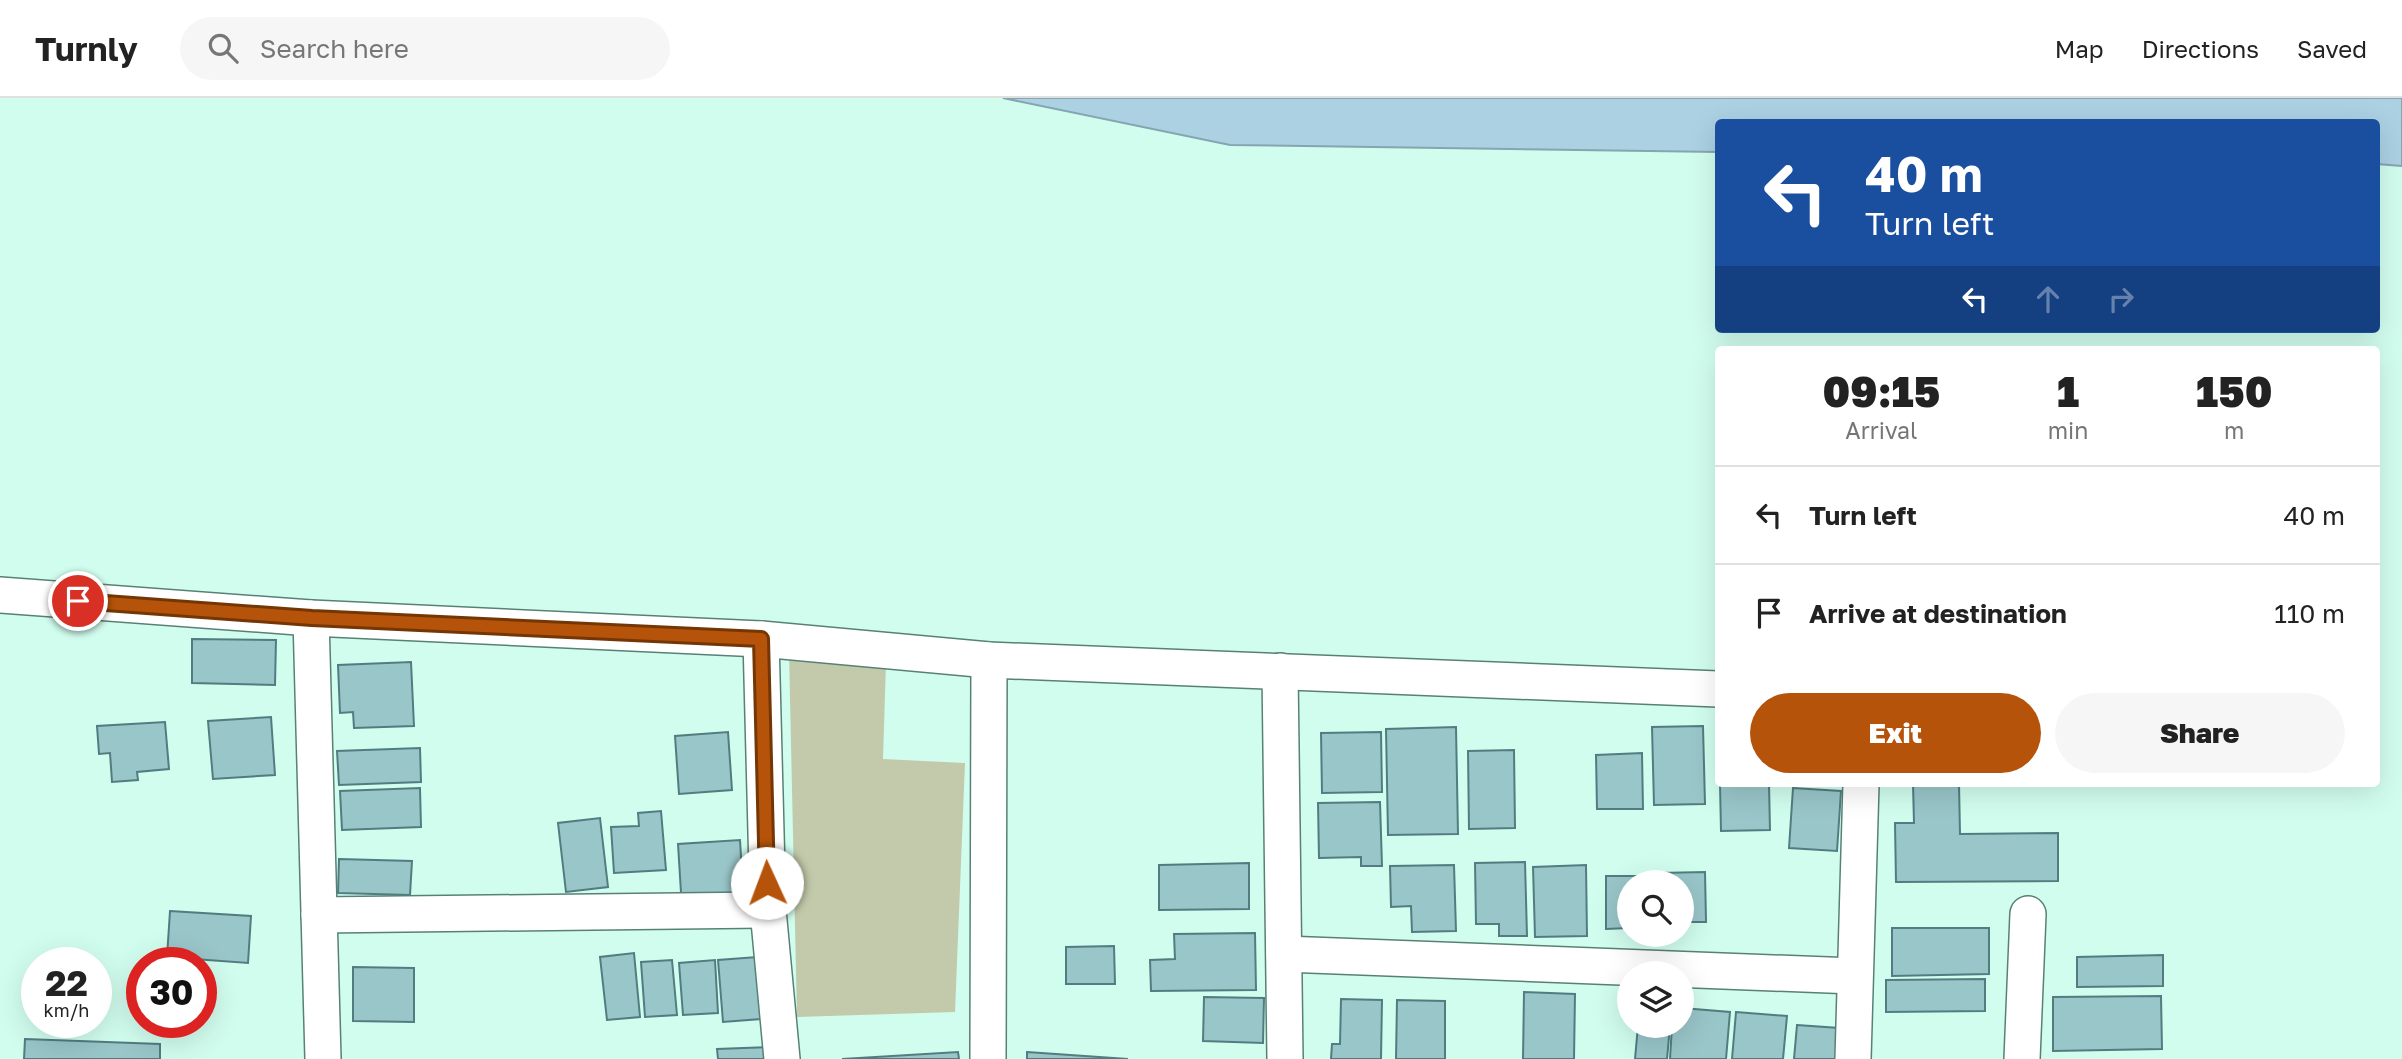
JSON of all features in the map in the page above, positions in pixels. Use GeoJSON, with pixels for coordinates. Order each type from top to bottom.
{"type":"FeatureCollection","features":[{"type":"Feature","properties":{"kind":"street"},"geometry":{"type":"LineString","coordinates":[[0,595],[312,618],[761,639],[989,660],[1715,689]]}},
{"type":"Feature","properties":{"kind":"street"},"geometry":{"type":"LineString","coordinates":[[312,618],[323,1059]]}},
{"type":"Feature","properties":{"kind":"street"},"geometry":{"type":"LineString","coordinates":[[761,639],[768,910],[782,1059]]}},
{"type":"Feature","properties":{"kind":"street"},"geometry":{"type":"LineString","coordinates":[[989,660],[989,1059]]}},
{"type":"Feature","properties":{"kind":"street"},"geometry":{"type":"LineString","coordinates":[[1279,671],[1285,1059]]}},
{"type":"Feature","properties":{"kind":"street"},"geometry":{"type":"LineString","coordinates":[[1853,1059],[1861,787]]}},
{"type":"Feature","properties":{"kind":"street"},"geometry":{"type":"LineString","coordinates":[[319,915],[768,910]]}},
{"type":"Feature","properties":{"kind":"street"},"geometry":{"type":"LineString","coordinates":[[2022,1059],[2028,914]]}},
{"type":"Feature","properties":{"kind":"street"},"geometry":{"type":"LineString","coordinates":[[1283,954],[1854,976]]}},
{"type":"Feature","properties":{"kind":"green space"},"geometry":{"type":"Polygon","coordinates":[[[789,653],[886,662],[883,759],[965,763],[955,1012],[797,1017],[789,653]]]}},
{"type":"Feature","properties":{"kind":"water"},"geometry":{"type":"Polygon","coordinates":[[[1003,98],[2402,98],[2402,166],[2380,164],[2380,119],[1715,119],[1715,152],[1230,145],[1003,98]]]}},
{"type":"Feature","properties":{"kind":"building"},"geometry":{"type":"Polygon","coordinates":[[[192,639],[276,640],[275,685],[192,683],[192,639]]]}},
{"type":"Feature","properties":{"kind":"building"},"geometry":{"type":"Polygon","coordinates":[[[411,662],[414,726],[354,728],[353,712],[340,713],[338,665],[411,662]]]}},
{"type":"Feature","properties":{"kind":"building"},"geometry":{"type":"Polygon","coordinates":[[[271,717],[275,775],[213,779],[208,721],[271,717]]]}},
{"type":"Feature","properties":{"kind":"building"},"geometry":{"type":"Polygon","coordinates":[[[165,722],[169,769],[137,772],[138,780],[112,782],[110,753],[99,754],[97,726],[165,722]]]}},
{"type":"Feature","properties":{"kind":"building"},"geometry":{"type":"Polygon","coordinates":[[[1703,726],[1705,804],[1654,805],[1652,727],[1703,726]]]}},
{"type":"Feature","properties":{"kind":"building"},"geometry":{"type":"Polygon","coordinates":[[[1456,727],[1458,834],[1388,835],[1386,729],[1456,727]]]}},
{"type":"Feature","properties":{"kind":"building"},"geometry":{"type":"Polygon","coordinates":[[[728,732],[732,790],[679,794],[675,736],[728,732]]]}},
{"type":"Feature","properties":{"kind":"building"},"geometry":{"type":"Polygon","coordinates":[[[1381,732],[1382,792],[1322,793],[1321,733],[1381,732]]]}},
{"type":"Feature","properties":{"kind":"building"},"geometry":{"type":"Polygon","coordinates":[[[420,748],[421,782],[339,785],[337,751],[420,748]]]}},
{"type":"Feature","properties":{"kind":"building"},"geometry":{"type":"Polygon","coordinates":[[[1514,750],[1515,828],[1469,829],[1468,751],[1514,750]]]}},
{"type":"Feature","properties":{"kind":"building"},"geometry":{"type":"Polygon","coordinates":[[[1642,753],[1643,809],[1597,809],[1596,755],[1642,753]]]}},
{"type":"Feature","properties":{"kind":"building"},"geometry":{"type":"Polygon","coordinates":[[[1720,787],[1769,787],[1770,830],[1721,831],[1720,787]]]}},
{"type":"Feature","properties":{"kind":"building"},"geometry":{"type":"Polygon","coordinates":[[[1913,787],[1959,787],[1960,834],[2058,833],[2058,881],[1896,882],[1895,823],[1914,823],[1913,787]]]}},
{"type":"Feature","properties":{"kind":"building"},"geometry":{"type":"Polygon","coordinates":[[[420,788],[421,827],[342,830],[340,791],[420,788]]]}},
{"type":"Feature","properties":{"kind":"building"},"geometry":{"type":"Polygon","coordinates":[[[1793,788],[1841,791],[1837,851],[1789,848],[1793,788]]]}},
{"type":"Feature","properties":{"kind":"building"},"geometry":{"type":"Polygon","coordinates":[[[1380,802],[1382,866],[1361,866],[1361,857],[1319,858],[1318,803],[1380,802]]]}},
{"type":"Feature","properties":{"kind":"building"},"geometry":{"type":"Polygon","coordinates":[[[661,811],[666,870],[614,873],[611,827],[639,826],[638,813],[661,811]]]}},
{"type":"Feature","properties":{"kind":"building"},"geometry":{"type":"Polygon","coordinates":[[[600,818],[608,887],[566,892],[558,823],[600,818]]]}},
{"type":"Feature","properties":{"kind":"building"},"geometry":{"type":"Polygon","coordinates":[[[740,840],[744,905],[682,909],[678,844],[740,840]]]}},
{"type":"Feature","properties":{"kind":"building"},"geometry":{"type":"Polygon","coordinates":[[[339,859],[412,861],[410,895],[338,893],[339,859]]]}},
{"type":"Feature","properties":{"kind":"building"},"geometry":{"type":"Polygon","coordinates":[[[1525,862],[1527,936],[1499,936],[1499,924],[1476,924],[1475,863],[1525,862]]]}},
{"type":"Feature","properties":{"kind":"building"},"geometry":{"type":"Polygon","coordinates":[[[1249,863],[1249,909],[1159,910],[1159,865],[1249,863]]]}},
{"type":"Feature","properties":{"kind":"building"},"geometry":{"type":"Polygon","coordinates":[[[1454,865],[1456,931],[1412,932],[1411,906],[1391,907],[1390,866],[1454,865]]]}},
{"type":"Feature","properties":{"kind":"building"},"geometry":{"type":"Polygon","coordinates":[[[1586,865],[1587,936],[1535,937],[1533,867],[1586,865]]]}},
{"type":"Feature","properties":{"kind":"building"},"geometry":{"type":"Polygon","coordinates":[[[1694,872],[1705,872],[1706,922],[1694,922],[1694,872]]]}},
{"type":"Feature","properties":{"kind":"building"},"geometry":{"type":"Polygon","coordinates":[[[1606,876],[1617,876],[1617,929],[1606,929],[1606,876]]]}},
{"type":"Feature","properties":{"kind":"building"},"geometry":{"type":"Polygon","coordinates":[[[170,911],[251,916],[248,963],[217,961],[217,947],[168,947],[170,911]]]}},
{"type":"Feature","properties":{"kind":"building"},"geometry":{"type":"Polygon","coordinates":[[[1892,928],[1989,928],[1989,974],[1892,976],[1892,928]]]}},
{"type":"Feature","properties":{"kind":"building"},"geometry":{"type":"Polygon","coordinates":[[[1255,933],[1256,990],[1151,991],[1150,960],[1175,959],[1174,934],[1255,933]]]}},
{"type":"Feature","properties":{"kind":"building"},"geometry":{"type":"Polygon","coordinates":[[[1114,946],[1115,984],[1066,984],[1066,947],[1114,946]]]}},
{"type":"Feature","properties":{"kind":"building"},"geometry":{"type":"Polygon","coordinates":[[[634,953],[640,1017],[607,1020],[600,957],[634,953]]]}},
{"type":"Feature","properties":{"kind":"building"},"geometry":{"type":"Polygon","coordinates":[[[2163,955],[2163,986],[2077,987],[2077,957],[2163,955]]]}},
{"type":"Feature","properties":{"kind":"building"},"geometry":{"type":"Polygon","coordinates":[[[757,957],[761,1019],[723,1022],[718,960],[757,957]]]}},
{"type":"Feature","properties":{"kind":"building"},"geometry":{"type":"Polygon","coordinates":[[[672,960],[677,1015],[645,1017],[641,962],[672,960]]]}},
{"type":"Feature","properties":{"kind":"building"},"geometry":{"type":"Polygon","coordinates":[[[715,960],[718,1013],[683,1015],[679,963],[715,960]]]}},
{"type":"Feature","properties":{"kind":"building"},"geometry":{"type":"Polygon","coordinates":[[[353,967],[414,968],[414,1022],[353,1021],[353,967]]]}},
{"type":"Feature","properties":{"kind":"building"},"geometry":{"type":"Polygon","coordinates":[[[1985,979],[1985,1011],[1886,1012],[1886,980],[1985,979]]]}},
{"type":"Feature","properties":{"kind":"building"},"geometry":{"type":"Polygon","coordinates":[[[1524,992],[1575,994],[1574,1059],[1523,1059],[1524,992]]]}},
{"type":"Feature","properties":{"kind":"building"},"geometry":{"type":"Polygon","coordinates":[[[2161,996],[2162,1049],[2053,1051],[2053,997],[2161,996]]]}},
{"type":"Feature","properties":{"kind":"building"},"geometry":{"type":"Polygon","coordinates":[[[1204,997],[1264,998],[1263,1043],[1203,1041],[1204,997]]]}},
{"type":"Feature","properties":{"kind":"building"},"geometry":{"type":"Polygon","coordinates":[[[1341,999],[1382,1000],[1381,1059],[1331,1059],[1332,1044],[1340,1044],[1341,999]]]}},
{"type":"Feature","properties":{"kind":"building"},"geometry":{"type":"Polygon","coordinates":[[[1397,1000],[1445,1001],[1445,1059],[1396,1059],[1397,1000]]]}},
{"type":"Feature","properties":{"kind":"building"},"geometry":{"type":"Polygon","coordinates":[[[1694,1009],[1730,1012],[1726,1059],[1670,1059],[1671,1038],[1694,1038],[1694,1009]]]}},
{"type":"Feature","properties":{"kind":"building"},"geometry":{"type":"Polygon","coordinates":[[[1736,1012],[1787,1016],[1783,1059],[1732,1059],[1736,1012]]]}},
{"type":"Feature","properties":{"kind":"building"},"geometry":{"type":"Polygon","coordinates":[[[1797,1025],[1839,1028],[1837,1059],[1794,1059],[1797,1025]]]}},
{"type":"Feature","properties":{"kind":"building"},"geometry":{"type":"Polygon","coordinates":[[[1637,1038],[1669,1038],[1667,1059],[1635,1059],[1637,1038]]]}},
{"type":"Feature","properties":{"kind":"building"},"geometry":{"type":"Polygon","coordinates":[[[25,1039],[160,1044],[160,1059],[24,1059],[25,1039]]]}},
{"type":"Feature","properties":{"kind":"building"},"geometry":{"type":"Polygon","coordinates":[[[770,1047],[771,1059],[718,1059],[717,1049],[770,1047]]]}},
{"type":"Feature","properties":{"kind":"building"},"geometry":{"type":"Polygon","coordinates":[[[958,1052],[959,1059],[842,1059],[958,1052]]]}},
{"type":"Feature","properties":{"kind":"building"},"geometry":{"type":"Polygon","coordinates":[[[1027,1052],[1128,1059],[1027,1059],[1027,1052]]]}},
{"type":"Feature","properties":{"kind":"route"},"geometry":{"type":"LineString","coordinates":[[78,601],[312,618],[761,639],[767,883]]}}]}
